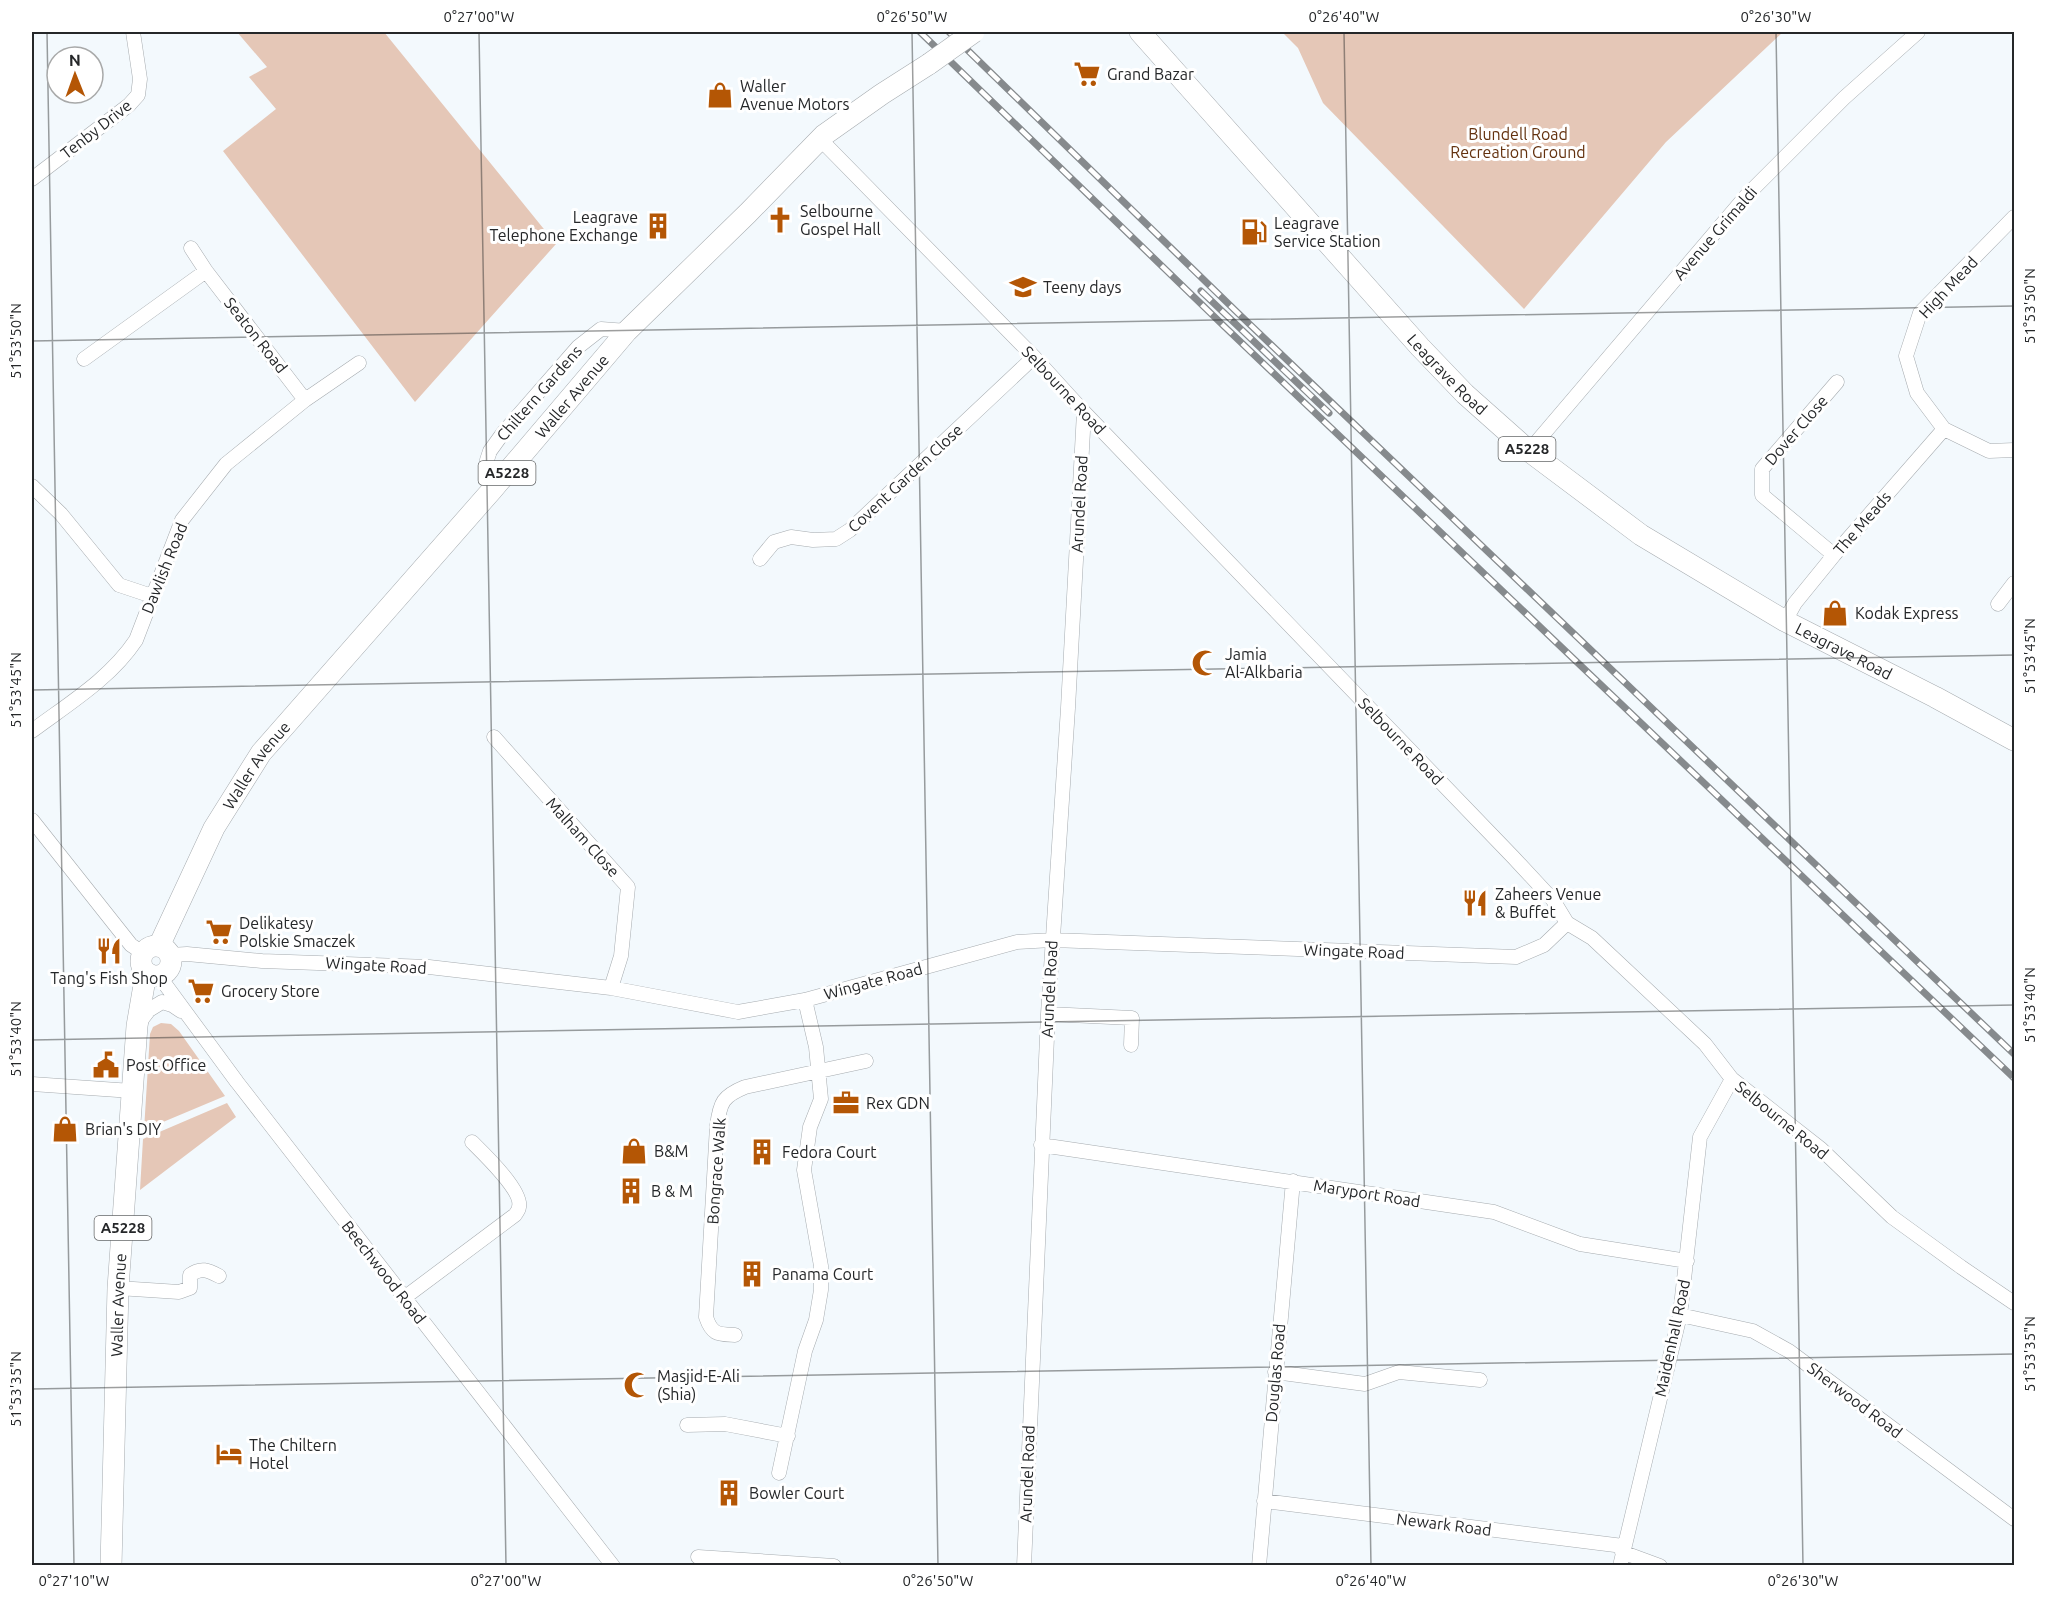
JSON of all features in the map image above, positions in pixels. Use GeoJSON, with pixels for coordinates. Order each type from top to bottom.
{"type":"FeatureCollection","features":[{"type":"Feature","properties":{"kind":"main road","name":"Waller Avenue"},"geometry":{"type":"LineString","coordinates":[[157,951],[214,828],[261,753],[492,490],[627,331],[820,139],[974,32]]}},
{"type":"Feature","properties":{"kind":"main road","name":"Leagrave Road"},"geometry":{"type":"LineString","coordinates":[[1140,32],[1420,347],[1465,394],[1529,452],[1641,535],[1785,621],[2014,740]]}},
{"type":"Feature","properties":{"kind":"main road"},"geometry":{"type":"LineString","coordinates":[[154,975],[145,972],[141,963],[157,951]]}},
{"type":"Feature","properties":{"kind":"main road","name":"Waller Avenue"},"geometry":{"type":"LineString","coordinates":[[110,1565],[118,1288],[132,1091],[137,1026],[144,985],[154,975]]}},
{"type":"Feature","properties":{"kind":"street","name":"Tenby Drive"},"geometry":{"type":"LineString","coordinates":[[32,179],[129,105],[138,94],[140,79],[132,32]]}},
{"type":"Feature","properties":{"kind":"street","name":"Avenue Grimaldi"},"geometry":{"type":"LineString","coordinates":[[1529,452],[1746,196],[1844,98],[1918,32]]}},
{"type":"Feature","properties":{"kind":"street","name":"Selbourne Road"},"geometry":{"type":"LineString","coordinates":[[820,139],[1034,357],[1084,412],[1513,856],[1553,900],[1567,923],[1592,938],[1705,1044],[1732,1079],[1821,1149],[1892,1218],[2014,1303]]}},
{"type":"Feature","properties":{"kind":"street","name":"High Mead"},"geometry":{"type":"LineString","coordinates":[[1944,429],[1917,393],[1906,356],[1920,313],[2014,218]]}},
{"type":"Feature","properties":{"kind":"street","name":"Seaton Road"},"geometry":{"type":"LineString","coordinates":[[190,248],[305,400]]}},
{"type":"Feature","properties":{"kind":"street"},"geometry":{"type":"LineString","coordinates":[[84,359],[206,271]]}},
{"type":"Feature","properties":{"kind":"street","name":"Chiltern Gardens"},"geometry":{"type":"LineString","coordinates":[[492,490],[487,460],[490,451],[503,433],[578,347],[601,328],[627,331]]}},
{"type":"Feature","properties":{"kind":"street","name":"Covent Garden Close"},"geometry":{"type":"LineString","coordinates":[[760,559],[774,542],[791,537],[813,540],[836,538],[850,530],[1034,357]]}},
{"type":"Feature","properties":{"kind":"street","name":"Dawlish Road"},"geometry":{"type":"LineString","coordinates":[[32,731],[107,675],[126,655],[136,640],[182,520],[226,464],[305,400],[359,363]]}},
{"type":"Feature","properties":{"kind":"street","name":"Dover Close"},"geometry":{"type":"LineString","coordinates":[[1834,555],[1762,495],[1762,469],[1837,382]]}},
{"type":"Feature","properties":{"kind":"street","name":"Arundel Road"},"geometry":{"type":"LineString","coordinates":[[1024,1566],[1041,1145],[1084,412]]}},
{"type":"Feature","properties":{"kind":"street"},"geometry":{"type":"LineString","coordinates":[[1944,429],[1989,452],[2014,450]]}},
{"type":"Feature","properties":{"kind":"street","name":"The Meads"},"geometry":{"type":"LineString","coordinates":[[1785,621],[1795,603],[1834,555],[1944,429]]}},
{"type":"Feature","properties":{"kind":"street"},"geometry":{"type":"LineString","coordinates":[[32,486],[61,514],[119,585],[152,596]]}},
{"type":"Feature","properties":{"kind":"street"},"geometry":{"type":"LineString","coordinates":[[1998,604],[2014,583]]}},
{"type":"Feature","properties":{"kind":"street","name":"Malham Close"},"geometry":{"type":"LineString","coordinates":[[494,737],[628,887],[621,956],[611,988]]}},
{"type":"Feature","properties":{"kind":"street"},"geometry":{"type":"LineString","coordinates":[[32,820],[131,945],[157,951]]}},
{"type":"Feature","properties":{"kind":"street","name":"Wingate Road"},"geometry":{"type":"LineString","coordinates":[[157,951],[262,961],[429,967],[611,988],[738,1012],[805,1000],[1017,942],[1052,940],[1516,957],[1544,945],[1567,923]]}},
{"type":"Feature","properties":{"kind":"street","name":"Beechwood Road"},"geometry":{"type":"LineString","coordinates":[[154,975],[613,1566]]}},
{"type":"Feature","properties":{"kind":"street"},"geometry":{"type":"LineString","coordinates":[[779,1473],[806,1351],[816,1320],[821,1290],[821,1266],[804,1170],[810,1127],[821,1099],[816,1047],[805,1000]]}},
{"type":"Feature","properties":{"kind":"street"},"geometry":{"type":"LineString","coordinates":[[137,1026],[149,1010],[162,1002],[172,1005],[187,1016]]}},
{"type":"Feature","properties":{"kind":"street"},"geometry":{"type":"LineString","coordinates":[[1048,1014],[1132,1018],[1131,1045]]}},
{"type":"Feature","properties":{"kind":"street","name":"Bongrace Walk"},"geometry":{"type":"LineString","coordinates":[[735,1335],[718,1334],[710,1328],[706,1317],[717,1126],[723,1101],[732,1093],[746,1087],[866,1061]]}},
{"type":"Feature","properties":{"kind":"street","name":"Maidenhall Road"},"geometry":{"type":"LineString","coordinates":[[1622,1555],[1680,1315],[1700,1137],[1732,1079]]}},
{"type":"Feature","properties":{"kind":"street"},"geometry":{"type":"LineString","coordinates":[[32,1084],[132,1091]]}},
{"type":"Feature","properties":{"kind":"street"},"geometry":{"type":"LineString","coordinates":[[404,1298],[514,1215],[520,1207],[518,1197],[496,1166],[472,1142]]}},
{"type":"Feature","properties":{"kind":"street","name":"Maryport Road"},"geometry":{"type":"LineString","coordinates":[[1041,1145],[1494,1212],[1580,1244],[1687,1261]]}},
{"type":"Feature","properties":{"kind":"street","name":"Douglas Road"},"geometry":{"type":"LineString","coordinates":[[1259,1566],[1293,1181]]}},
{"type":"Feature","properties":{"kind":"street"},"geometry":{"type":"LineString","coordinates":[[118,1288],[179,1292],[190,1288],[190,1275],[196,1270],[207,1270],[219,1276]]}},
{"type":"Feature","properties":{"kind":"street","name":"Sherwood Road"},"geometry":{"type":"LineString","coordinates":[[1680,1315],[1753,1331],[1789,1351],[2014,1519]]}},
{"type":"Feature","properties":{"kind":"street"},"geometry":{"type":"LineString","coordinates":[[1275,1372],[1365,1384],[1399,1372],[1480,1380]]}},
{"type":"Feature","properties":{"kind":"street"},"geometry":{"type":"LineString","coordinates":[[687,1425],[725,1424],[788,1436]]}},
{"type":"Feature","properties":{"kind":"street","name":"Newark Road"},"geometry":{"type":"LineString","coordinates":[[1264,1501],[1622,1555],[1660,1566]]}},
{"type":"Feature","properties":{"kind":"street"},"geometry":{"type":"LineString","coordinates":[[698,1557],[834,1566]]}},
{"type":"Feature","properties":{"kind":"green space"},"geometry":{"type":"Polygon","coordinates":[[[237,32],[384,32],[556,244],[415,402],[223,151],[276,109],[249,77],[267,67],[237,32]]]}},
{"type":"Feature","properties":{"kind":"green space","name":"Blundell Road Recreation Ground"},"geometry":{"type":"Polygon","coordinates":[[[1282,32],[1783,32],[1666,142],[1524,309],[1323,103],[1298,48],[1282,32]]]}},
{"type":"Feature","properties":{"kind":"green space"},"geometry":{"type":"Polygon","coordinates":[[[161,1023],[171,1024],[179,1031],[225,1096],[144,1130],[150,1034],[153,1027],[161,1023]]]}},
{"type":"Feature","properties":{"kind":"green space"},"geometry":{"type":"Polygon","coordinates":[[[227,1103],[236,1117],[140,1190],[143,1139],[227,1103]]]}},
{"type":"Feature","properties":{"kind":"railway"},"geometry":{"type":"LineString","coordinates":[[920,32],[1227,329],[2014,1078]]}},
{"type":"Feature","properties":{"kind":"railway"},"geometry":{"type":"LineString","coordinates":[[949,32],[1241,316],[2014,1054]]}},
{"type":"Feature","properties":{"kind":"railway"},"geometry":{"type":"LineString","coordinates":[[1201,291],[1329,413]]}},
{"type":"Feature","properties":{"kind":"place","name":"Grand Bazar"},"geometry":{"type":"Point","coordinates":[1087,74]}},
{"type":"Feature","properties":{"kind":"place","name":"Waller Avenue Motors"},"geometry":{"type":"Point","coordinates":[720,95]}},
{"type":"Feature","properties":{"kind":"place","name":"Selbourne Gospel Hall"},"geometry":{"type":"Point","coordinates":[780,220]}},
{"type":"Feature","properties":{"kind":"place","name":"Leagrave Telephone Exchange"},"geometry":{"type":"Point","coordinates":[658,226]}},
{"type":"Feature","properties":{"kind":"place","name":"Leagrave Service Station"},"geometry":{"type":"Point","coordinates":[1254,232]}},
{"type":"Feature","properties":{"kind":"place","name":"Teeny days"},"geometry":{"type":"Point","coordinates":[1023,287]}},
{"type":"Feature","properties":{"kind":"place","name":"Kodak Express"},"geometry":{"type":"Point","coordinates":[1835,613]}},
{"type":"Feature","properties":{"kind":"place","name":"Jamia Al-Alkbaria"},"geometry":{"type":"Point","coordinates":[1205,663]}},
{"type":"Feature","properties":{"kind":"place","name":"Zaheers Venue & Buffet"},"geometry":{"type":"Point","coordinates":[1475,903]}},
{"type":"Feature","properties":{"kind":"place","name":"Delikatesy Polskie Smaczek"},"geometry":{"type":"Point","coordinates":[219,932]}},
{"type":"Feature","properties":{"kind":"place","name":"Tang's Fish Shop"},"geometry":{"type":"Point","coordinates":[109,951]}},
{"type":"Feature","properties":{"kind":"place","name":"Grocery Store"},"geometry":{"type":"Point","coordinates":[201,991]}},
{"type":"Feature","properties":{"kind":"place","name":"Post Office"},"geometry":{"type":"Point","coordinates":[106,1065]}},
{"type":"Feature","properties":{"kind":"place","name":"Rex GDN"},"geometry":{"type":"Point","coordinates":[846,1103]}},
{"type":"Feature","properties":{"kind":"place","name":"Brian's DIY"},"geometry":{"type":"Point","coordinates":[65,1129]}},
{"type":"Feature","properties":{"kind":"place","name":"B&M"},"geometry":{"type":"Point","coordinates":[634,1151]}},
{"type":"Feature","properties":{"kind":"place","name":"Fedora Court"},"geometry":{"type":"Point","coordinates":[762,1152]}},
{"type":"Feature","properties":{"kind":"place","name":"B & M"},"geometry":{"type":"Point","coordinates":[631,1191]}},
{"type":"Feature","properties":{"kind":"place","name":"Panama Court"},"geometry":{"type":"Point","coordinates":[752,1274]}},
{"type":"Feature","properties":{"kind":"place","name":"Masjid-E-Ali (Shia)"},"geometry":{"type":"Point","coordinates":[637,1385]}},
{"type":"Feature","properties":{"kind":"place","name":"The Chiltern Hotel"},"geometry":{"type":"Point","coordinates":[229,1454]}},
{"type":"Feature","properties":{"kind":"place","name":"Bowler Court"},"geometry":{"type":"Point","coordinates":[729,1493]}}]}
